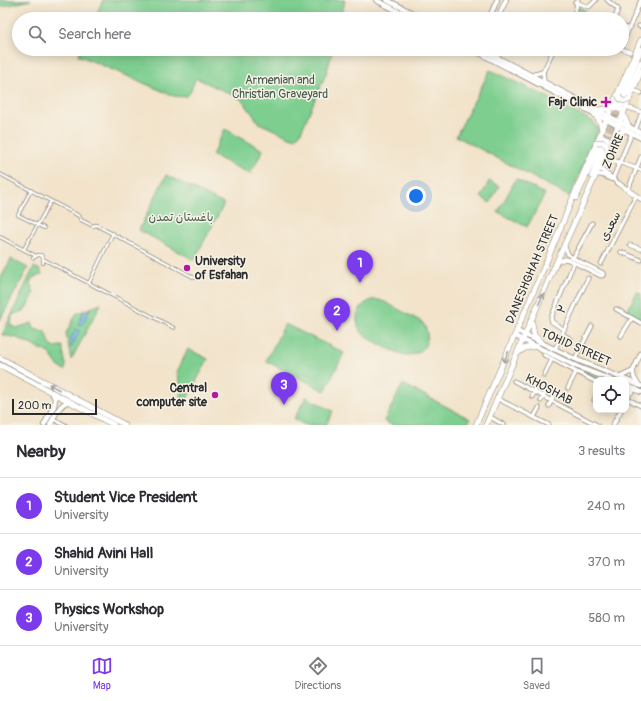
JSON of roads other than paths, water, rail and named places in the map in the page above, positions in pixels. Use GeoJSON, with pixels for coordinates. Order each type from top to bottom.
{"type":"FeatureCollection","features":[{"type":"Feature","properties":{"kind":"main road"},"geometry":{"type":"LineString","coordinates":[[376,0],[399,12]]}},
{"type":"Feature","properties":{"kind":"main road"},"geometry":{"type":"LineString","coordinates":[[387,0],[410,12]]}},
{"type":"Feature","properties":{"kind":"main road"},"geometry":{"type":"LineString","coordinates":[[492,12],[497,0]]}},
{"type":"Feature","properties":{"kind":"main road"},"geometry":{"type":"LineString","coordinates":[[500,12],[506,0]]}},
{"type":"Feature","properties":{"kind":"main road"},"geometry":{"type":"LineString","coordinates":[[623,126],[618,109],[641,40]]}},
{"type":"Feature","properties":{"kind":"main road"},"geometry":{"type":"LineString","coordinates":[[623,126],[618,109],[618,95],[633,59],[639,49]]}},
{"type":"Feature","properties":{"kind":"main road"},"geometry":{"type":"LineString","coordinates":[[491,56],[607,118],[641,133]]}},
{"type":"Feature","properties":{"kind":"main road"},"geometry":{"type":"LineString","coordinates":[[496,57],[544,82],[596,112],[602,130]]}},
{"type":"Feature","properties":{"kind":"main road"},"geometry":{"type":"LineString","coordinates":[[618,109],[641,62]]}},
{"type":"Feature","properties":{"kind":"main road"},"geometry":{"type":"LineString","coordinates":[[596,112],[608,109],[618,109],[629,100],[640,79],[641,71]]}},
{"type":"Feature","properties":{"kind":"main road"},"geometry":{"type":"LineString","coordinates":[[618,95],[622,100],[629,100]]}},
{"type":"Feature","properties":{"kind":"main road","name":"DANESHGHAH STREET"},"geometry":{"type":"LineString","coordinates":[[476,425],[607,118],[618,109]]}},
{"type":"Feature","properties":{"kind":"main road"},"geometry":{"type":"LineString","coordinates":[[554,244],[608,138],[616,135],[623,126]]}},
{"type":"Feature","properties":{"kind":"main road"},"geometry":{"type":"LineString","coordinates":[[635,130],[641,138]]}},
{"type":"Feature","properties":{"kind":"main road"},"geometry":{"type":"LineString","coordinates":[[564,245],[608,138]]}},
{"type":"Feature","properties":{"kind":"main road","name":"DANESHGHAH STREET"},"geometry":{"type":"LineString","coordinates":[[486,425],[564,245],[600,172],[608,149],[608,138]]}},
{"type":"Feature","properties":{"kind":"main road"},"geometry":{"type":"LineString","coordinates":[[596,143],[603,142],[606,144],[608,149]]}},
{"type":"Feature","properties":{"kind":"main road"},"geometry":{"type":"LineString","coordinates":[[518,353],[525,348],[538,344],[532,330],[531,320]]}},
{"type":"Feature","properties":{"kind":"main road","name":"TOHID STREET"},"geometry":{"type":"LineString","coordinates":[[516,334],[525,335],[576,369],[602,377]]}},
{"type":"Feature","properties":{"kind":"main road","name":"TOHID STREET"},"geometry":{"type":"LineString","coordinates":[[516,334],[523,340],[555,349],[575,359],[620,377]]}},
{"type":"Feature","properties":{"kind":"main road"},"geometry":{"type":"LineString","coordinates":[[0,358],[125,425]]}},
{"type":"Feature","properties":{"kind":"main road"},"geometry":{"type":"LineString","coordinates":[[576,369],[576,363],[600,372],[606,371]]}},
{"type":"Feature","properties":{"kind":"main road"},"geometry":{"type":"LineString","coordinates":[[0,365],[114,425]]}},
{"type":"Feature","properties":{"kind":"main road","name":"TOHID STREET"},"geometry":{"type":"LineString","coordinates":[[629,382],[639,387],[641,392]]}},
{"type":"Feature","properties":{"kind":"main road","name":"TOHID STREET"},"geometry":{"type":"LineString","coordinates":[[629,386],[639,387]]}},
{"type":"Feature","properties":{"kind":"main road"},"geometry":{"type":"LineString","coordinates":[[44,425],[54,406],[55,398],[51,392]]}},
{"type":"Feature","properties":{"kind":"main road"},"geometry":{"type":"LineString","coordinates":[[50,425],[63,403],[68,401]]}},
{"type":"Feature","properties":{"kind":"street"},"geometry":{"type":"LineString","coordinates":[[574,12],[576,2],[589,7],[596,0]]}},
{"type":"Feature","properties":{"kind":"street"},"geometry":{"type":"LineString","coordinates":[[607,0],[618,9],[617,12]]}},
{"type":"Feature","properties":{"kind":"street"},"geometry":{"type":"LineString","coordinates":[[629,28],[641,0]]}},
{"type":"Feature","properties":{"kind":"street"},"geometry":{"type":"LineString","coordinates":[[633,59],[630,52],[639,49]]}},
{"type":"Feature","properties":{"kind":"street"},"geometry":{"type":"LineString","coordinates":[[544,82],[543,72],[551,56]]}},
{"type":"Feature","properties":{"kind":"street"},"geometry":{"type":"LineString","coordinates":[[531,75],[543,72]]}},
{"type":"Feature","properties":{"kind":"street"},"geometry":{"type":"LineString","coordinates":[[633,90],[641,93]]}},
{"type":"Feature","properties":{"kind":"street"},"geometry":{"type":"LineString","coordinates":[[629,108],[641,113]]}},
{"type":"Feature","properties":{"kind":"street","name":"ZOHRE"},"geometry":{"type":"LineString","coordinates":[[613,178],[635,130],[641,113]]}},
{"type":"Feature","properties":{"kind":"street"},"geometry":{"type":"LineString","coordinates":[[604,157],[641,170]]}},
{"type":"Feature","properties":{"kind":"street"},"geometry":{"type":"LineString","coordinates":[[628,190],[641,157]]}},
{"type":"Feature","properties":{"kind":"street"},"geometry":{"type":"LineString","coordinates":[[600,172],[613,178],[618,183]]}},
{"type":"Feature","properties":{"kind":"street"},"geometry":{"type":"LineString","coordinates":[[600,172],[641,198]]}},
{"type":"Feature","properties":{"kind":"street"},"geometry":{"type":"LineString","coordinates":[[0,174],[79,216],[81,220],[113,233],[195,278]]}},
{"type":"Feature","properties":{"kind":"street"},"geometry":{"type":"LineString","coordinates":[[31,190],[18,215],[44,228]]}},
{"type":"Feature","properties":{"kind":"street","name":"سعدی"},"geometry":{"type":"LineString","coordinates":[[601,264],[636,196]]}},
{"type":"Feature","properties":{"kind":"street"},"geometry":{"type":"LineString","coordinates":[[24,249],[51,201]]}},
{"type":"Feature","properties":{"kind":"street"},"geometry":{"type":"LineString","coordinates":[[573,258],[592,223]]}},
{"type":"Feature","properties":{"kind":"street"},"geometry":{"type":"LineString","coordinates":[[89,283],[113,233]]}},
{"type":"Feature","properties":{"kind":"street"},"geometry":{"type":"LineString","coordinates":[[0,237],[36,256]]}},
{"type":"Feature","properties":{"kind":"street"},"geometry":{"type":"LineString","coordinates":[[557,262],[565,259],[569,260],[601,276],[603,275],[603,273],[573,258],[568,254],[564,245]]}},
{"type":"Feature","properties":{"kind":"street"},"geometry":{"type":"LineString","coordinates":[[630,245],[641,249]]}},
{"type":"Feature","properties":{"kind":"street"},"geometry":{"type":"LineString","coordinates":[[621,252],[641,260]]}},
{"type":"Feature","properties":{"kind":"street"},"geometry":{"type":"LineString","coordinates":[[33,258],[42,255],[43,261],[89,283],[174,328]]}},
{"type":"Feature","properties":{"kind":"street"},"geometry":{"type":"LineString","coordinates":[[563,329],[552,322],[551,318],[573,265]]}},
{"type":"Feature","properties":{"kind":"street","name":"۲"},"geometry":{"type":"LineString","coordinates":[[555,349],[588,278]]}},
{"type":"Feature","properties":{"kind":"street"},"geometry":{"type":"LineString","coordinates":[[616,309],[641,323]]}},
{"type":"Feature","properties":{"kind":"street"},"geometry":{"type":"LineString","coordinates":[[622,336],[632,318]]}},
{"type":"Feature","properties":{"kind":"street"},"geometry":{"type":"LineString","coordinates":[[575,359],[592,326]]}},
{"type":"Feature","properties":{"kind":"street"},"geometry":{"type":"LineString","coordinates":[[562,334],[571,339]]}},
{"type":"Feature","properties":{"kind":"street"},"geometry":{"type":"LineString","coordinates":[[629,394],[639,387],[634,378],[633,371],[641,353]]}},
{"type":"Feature","properties":{"kind":"street"},"geometry":{"type":"LineString","coordinates":[[544,355],[576,369],[593,380]]}},
{"type":"Feature","properties":{"kind":"street"},"geometry":{"type":"LineString","coordinates":[[544,376],[552,359]]}},
{"type":"Feature","properties":{"kind":"street"},"geometry":{"type":"LineString","coordinates":[[568,388],[576,369]]}},
{"type":"Feature","properties":{"kind":"street"},"geometry":{"type":"LineString","coordinates":[[620,377],[633,371]]}},
{"type":"Feature","properties":{"kind":"street","name":"KHOSHAB"},"geometry":{"type":"LineString","coordinates":[[514,381],[597,425]]}},
{"type":"Feature","properties":{"kind":"street"},"geometry":{"type":"LineString","coordinates":[[526,387],[528,382]]}},
{"type":"Feature","properties":{"kind":"street"},"geometry":{"type":"LineString","coordinates":[[532,397],[537,386]]}},
{"type":"Feature","properties":{"kind":"street"},"geometry":{"type":"LineString","coordinates":[[541,401],[546,391]]}},
{"type":"Feature","properties":{"kind":"street"},"geometry":{"type":"LineString","coordinates":[[548,406],[554,394]]}},
{"type":"Feature","properties":{"kind":"street"},"geometry":{"type":"LineString","coordinates":[[498,399],[549,425]]}},
{"type":"Feature","properties":{"kind":"street"},"geometry":{"type":"LineString","coordinates":[[629,400],[641,406]]}},
{"type":"Feature","properties":{"kind":"street"},"geometry":{"type":"LineString","coordinates":[[534,417],[538,408]]}},
{"type":"Feature","properties":{"kind":"street"},"geometry":{"type":"LineString","coordinates":[[615,424],[620,413]]}},
{"type":"Feature","properties":{"kind":"street"},"geometry":{"type":"LineString","coordinates":[[490,417],[504,425]]}},
{"type":"Feature","properties":{"kind":"street"},"geometry":{"type":"LineString","coordinates":[[53,419],[65,425]]}},
{"type":"Feature","properties":{"kind":"water"},"geometry":{"type":"Polygon","coordinates":[[[90,309],[82,325],[78,324],[84,311],[90,309]]]}},
{"type":"Feature","properties":{"kind":"water"},"geometry":{"type":"Polygon","coordinates":[[[76,329],[80,330],[71,348],[70,339],[76,329]]]}},
{"type":"Feature","properties":{"kind":"tunnel"},"geometry":{"type":"LineString","coordinates":[[604,137],[616,109]]}},
{"type":"Feature","properties":{"kind":"tunnel"},"geometry":{"type":"LineString","coordinates":[[607,138],[620,110]]}},
{"type":"Feature","properties":{"kind":"place","name":"Fajr Clinic"},"geometry":{"type":"Point","coordinates":[606,102]}},
{"type":"Feature","properties":{"kind":"place","name":"University of Esfahan"},"geometry":{"type":"Point","coordinates":[187,268]}},
{"type":"Feature","properties":{"kind":"place","name":"Student Vice President"},"geometry":{"type":"Point","coordinates":[360,283]}},
{"type":"Feature","properties":{"kind":"place","name":"Shahid Avini Hall"},"geometry":{"type":"Point","coordinates":[337,331]}},
{"type":"Feature","properties":{"kind":"place","name":"Central computer site"},"geometry":{"type":"Point","coordinates":[215,395]}},
{"type":"Feature","properties":{"kind":"place","name":"Physics Workshop"},"geometry":{"type":"Point","coordinates":[284,405]}},
{"type":"Feature","properties":{"kind":"park label","name":"Armenian and Christian Graveyard"},"geometry":{"type":"Point","coordinates":[280,87]}},
{"type":"Feature","properties":{"kind":"park label","name":"باغستان تمدن"},"geometry":{"type":"Point","coordinates":[181,217]}}]}
